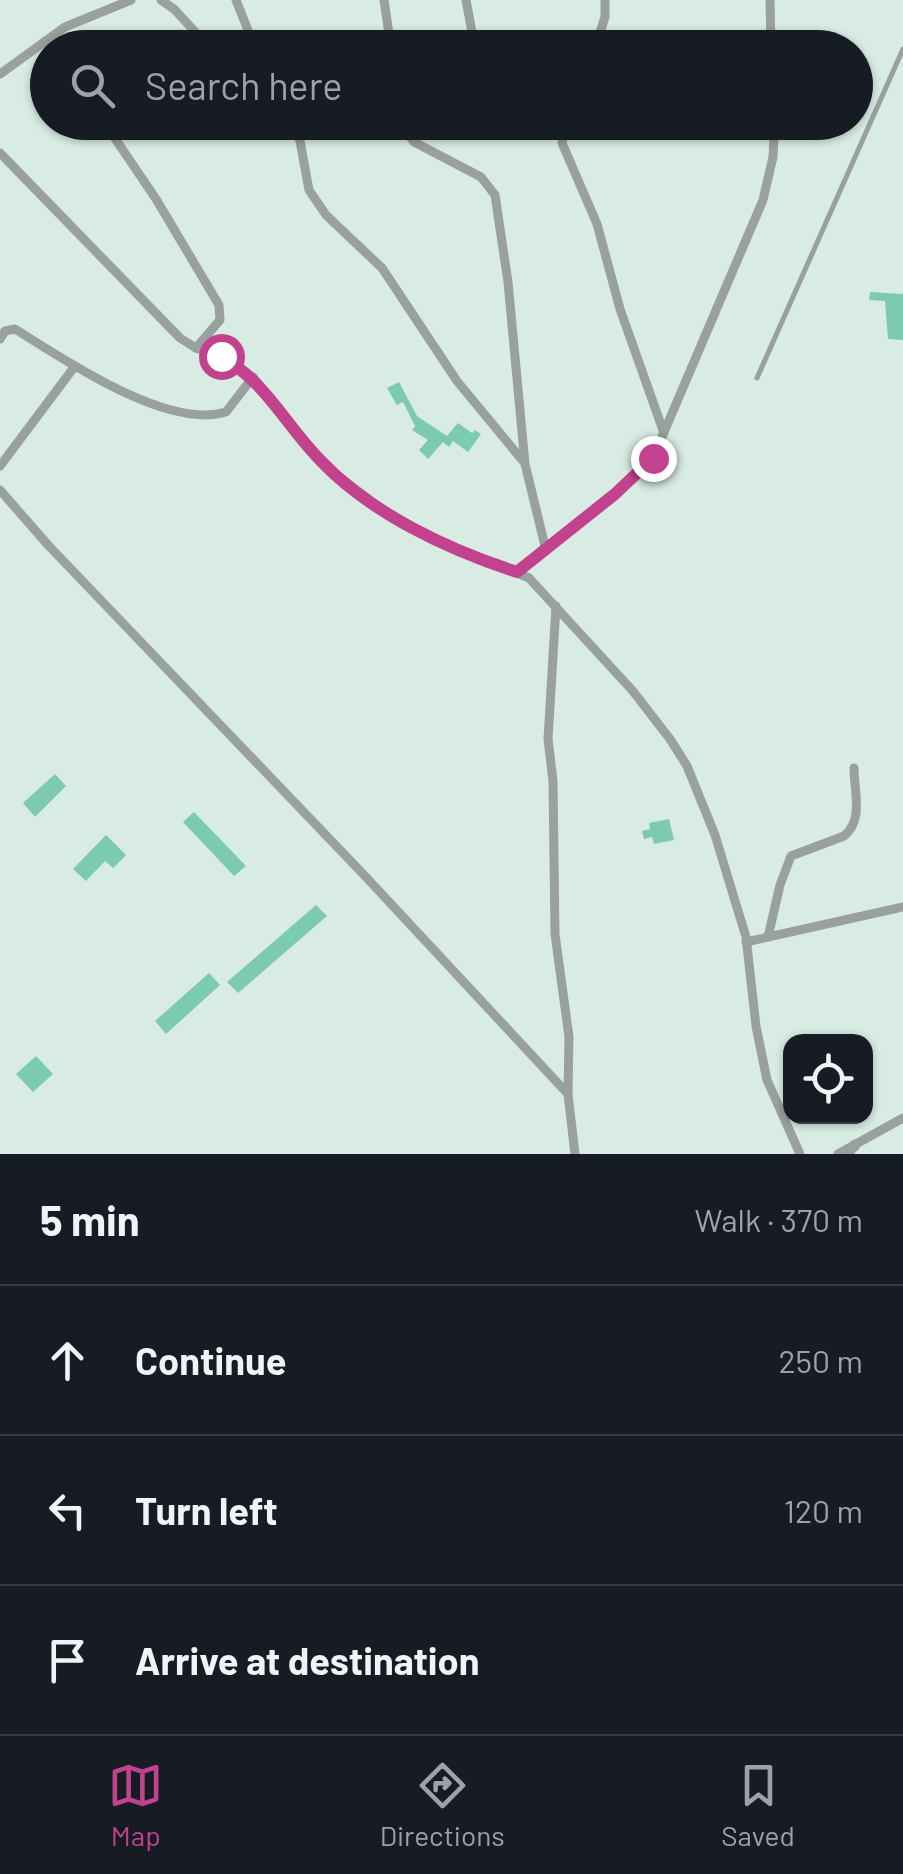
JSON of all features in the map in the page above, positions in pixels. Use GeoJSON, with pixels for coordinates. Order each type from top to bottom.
{"type":"FeatureCollection","features":[{"type":"Feature","properties":{"kind":"street"},"geometry":{"type":"LineString","coordinates":[[61,30],[132,0]]}},
{"type":"Feature","properties":{"kind":"street"},"geometry":{"type":"LineString","coordinates":[[161,0],[190,30]]}},
{"type":"Feature","properties":{"kind":"street"},"geometry":{"type":"LineString","coordinates":[[236,0],[248,30]]}},
{"type":"Feature","properties":{"kind":"street"},"geometry":{"type":"LineString","coordinates":[[384,0],[390,30]]}},
{"type":"Feature","properties":{"kind":"street"},"geometry":{"type":"LineString","coordinates":[[466,0],[472,30]]}},
{"type":"Feature","properties":{"kind":"street"},"geometry":{"type":"LineString","coordinates":[[601,30],[605,0]]}},
{"type":"Feature","properties":{"kind":"street"},"geometry":{"type":"LineString","coordinates":[[770,0],[771,30]]}},
{"type":"Feature","properties":{"kind":"street"},"geometry":{"type":"LineString","coordinates":[[0,74],[30,52]]}},
{"type":"Feature","properties":{"kind":"street"},"geometry":{"type":"LineString","coordinates":[[116,140],[219,305],[220,320],[196,348]]}},
{"type":"Feature","properties":{"kind":"street"},"geometry":{"type":"LineString","coordinates":[[300,140],[309,190],[326,215],[382,268],[457,381],[525,464]]}},
{"type":"Feature","properties":{"kind":"street"},"geometry":{"type":"LineString","coordinates":[[413,140],[480,176],[495,195],[508,282],[525,464],[544,546]]}},
{"type":"Feature","properties":{"kind":"street"},"geometry":{"type":"LineString","coordinates":[[563,140],[596,224],[620,309],[664,433]]}},
{"type":"Feature","properties":{"kind":"street"},"geometry":{"type":"LineString","coordinates":[[517,572],[653,458],[763,200],[774,140]]}},
{"type":"Feature","properties":{"kind":"street"},"geometry":{"type":"LineString","coordinates":[[0,153],[180,338],[221,356],[253,377],[322,464],[391,516],[422,534],[529,578],[632,690],[687,766],[715,835],[746,942],[767,1080],[800,1154]]}},
{"type":"Feature","properties":{"kind":"street"},"geometry":{"type":"LineString","coordinates":[[0,339],[5,331],[15,330],[160,409],[190,416],[226,412],[253,377]]}},
{"type":"Feature","properties":{"kind":"street"},"geometry":{"type":"LineString","coordinates":[[0,466],[75,366]]}},
{"type":"Feature","properties":{"kind":"street"},"geometry":{"type":"LineString","coordinates":[[0,490],[568,1094]]}},
{"type":"Feature","properties":{"kind":"street"},"geometry":{"type":"LineString","coordinates":[[556,606],[548,739],[553,780],[555,934],[569,1037],[568,1094],[575,1154]]}},
{"type":"Feature","properties":{"kind":"street"},"geometry":{"type":"LineString","coordinates":[[768,937],[776,896],[790,856],[851,830],[856,814],[854,768]]}},
{"type":"Feature","properties":{"kind":"street"},"geometry":{"type":"LineString","coordinates":[[746,942],[903,907]]}},
{"type":"Feature","properties":{"kind":"street"},"geometry":{"type":"LineString","coordinates":[[838,1154],[903,1118]]}},
{"type":"Feature","properties":{"kind":"lane"},"geometry":{"type":"LineString","coordinates":[[873,117],[903,49]]}},
{"type":"Feature","properties":{"kind":"lane"},"geometry":{"type":"LineString","coordinates":[[757,378],[863,140]]}},
{"type":"Feature","properties":{"kind":"building"},"geometry":{"type":"Polygon","coordinates":[[[870,292],[903,294],[903,340],[888,339],[885,301],[869,300],[870,292]]]}},
{"type":"Feature","properties":{"kind":"building"},"geometry":{"type":"Polygon","coordinates":[[[399,382],[417,416],[447,436],[458,423],[481,434],[468,452],[453,441],[449,447],[443,442],[428,459],[419,450],[428,440],[412,430],[415,426],[403,402],[397,405],[387,388],[399,382]]]}},
{"type":"Feature","properties":{"kind":"building"},"geometry":{"type":"Polygon","coordinates":[[[55,774],[66,786],[35,817],[23,803],[55,774]]]}},
{"type":"Feature","properties":{"kind":"building"},"geometry":{"type":"Polygon","coordinates":[[[194,812],[246,866],[234,876],[183,822],[194,812]]]}},
{"type":"Feature","properties":{"kind":"building"},"geometry":{"type":"Polygon","coordinates":[[[669,819],[674,840],[654,844],[652,837],[644,839],[642,831],[650,829],[649,823],[669,819]]]}},
{"type":"Feature","properties":{"kind":"building"},"geometry":{"type":"Polygon","coordinates":[[[106,835],[126,855],[113,868],[105,861],[86,881],[73,869],[106,835]]]}},
{"type":"Feature","properties":{"kind":"building"},"geometry":{"type":"Polygon","coordinates":[[[316,905],[327,916],[238,993],[227,982],[316,905]]]}},
{"type":"Feature","properties":{"kind":"building"},"geometry":{"type":"Polygon","coordinates":[[[209,973],[220,985],[166,1034],[155,1021],[209,973]]]}},
{"type":"Feature","properties":{"kind":"building"},"geometry":{"type":"Polygon","coordinates":[[[36,1056],[53,1074],[33,1092],[16,1074],[36,1056]]]}},
{"type":"Feature","properties":{"kind":"route"},"geometry":{"type":"LineString","coordinates":[[221,356],[253,377],[322,464],[391,516],[422,534],[517,572],[544,546],[615,494],[653,458]]}}]}
